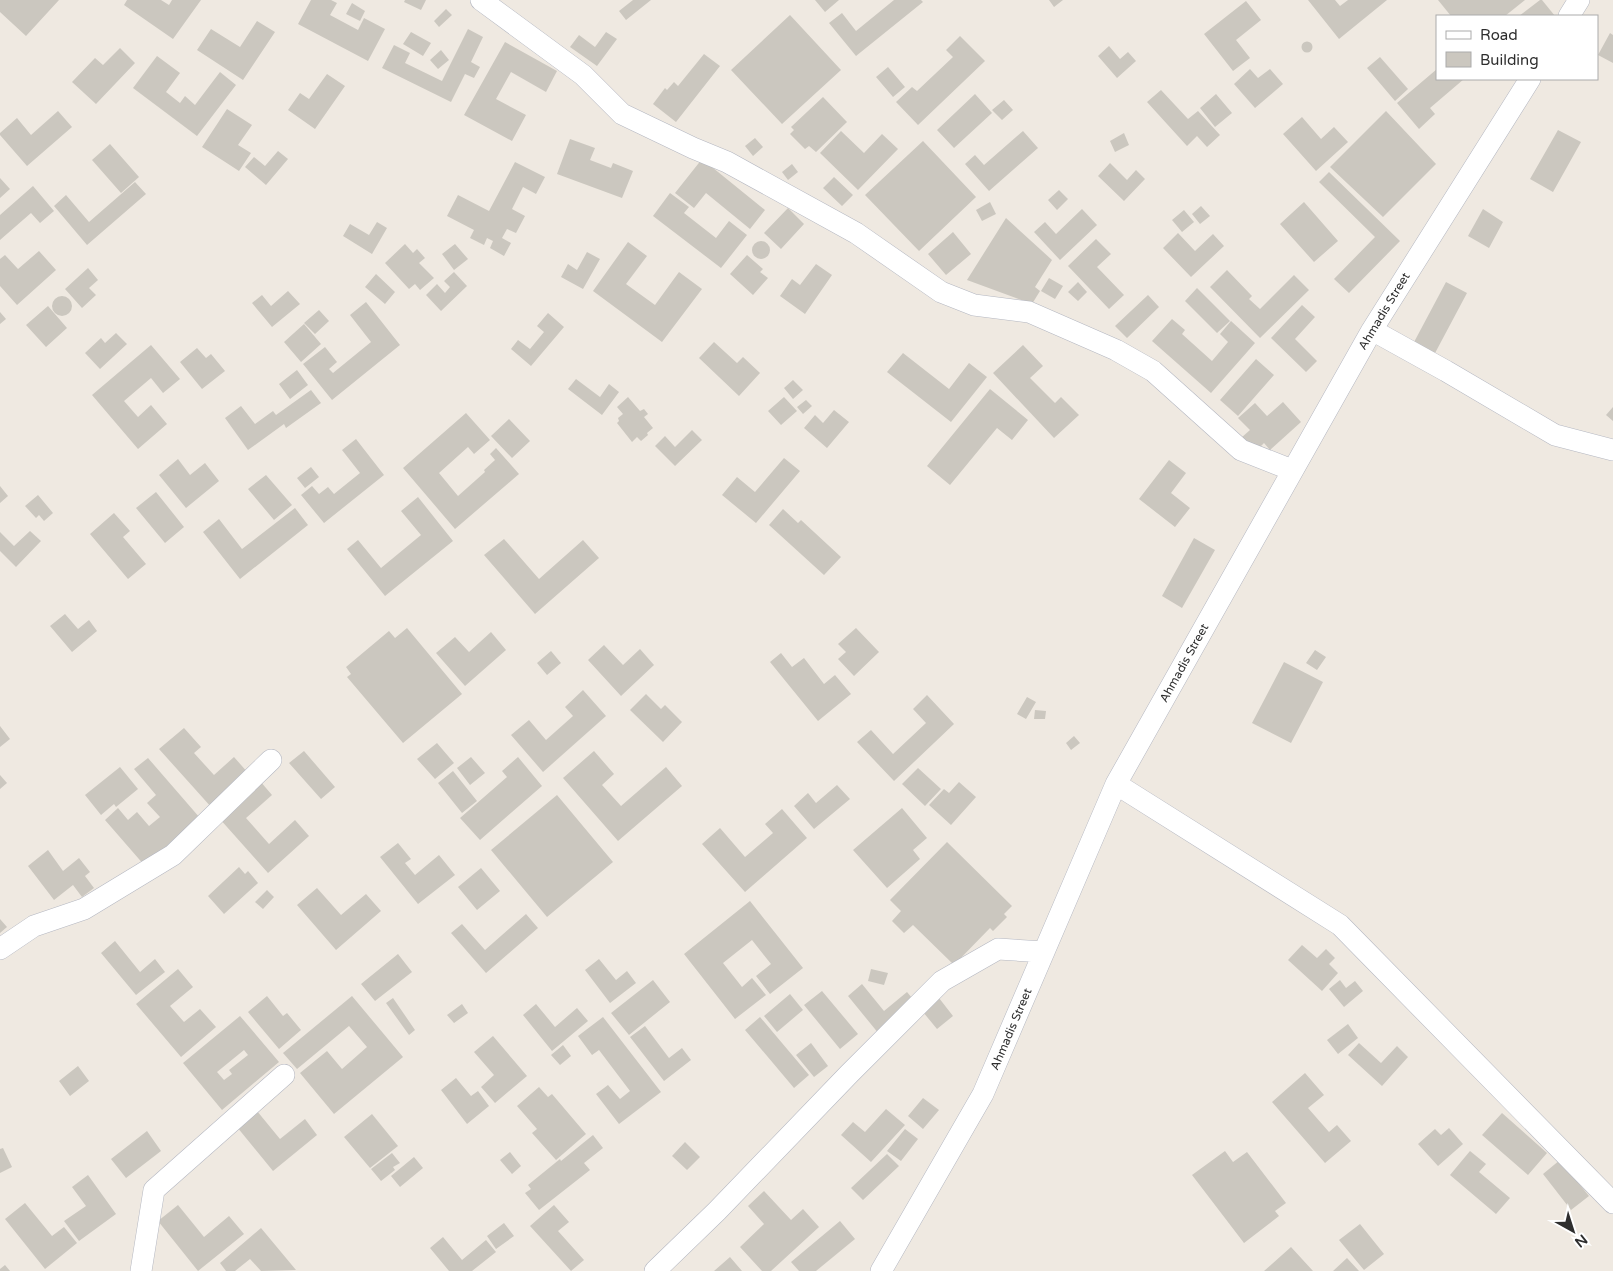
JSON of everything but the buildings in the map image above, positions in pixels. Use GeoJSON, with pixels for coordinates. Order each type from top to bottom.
{"type":"FeatureCollection","features":[{"type":"Feature","properties":{"kind":"street"},"geometry":{"type":"LineString","coordinates":[[481,0],[584,75],[622,114],[726,162],[856,233],[941,292],[974,305],[1029,312],[1116,350],[1154,371],[1241,450],[1292,470]]}},
{"type":"Feature","properties":{"kind":"street"},"geometry":{"type":"LineString","coordinates":[[1570,15],[1579,0]]}},
{"type":"Feature","properties":{"kind":"street","name":"Ahmadis Street"},"geometry":{"type":"LineString","coordinates":[[881,1271],[983,1094],[1116,784],[1372,330],[1529,80]]}},
{"type":"Feature","properties":{"kind":"street"},"geometry":{"type":"LineString","coordinates":[[1372,330],[1555,435],[1613,450]]}},
{"type":"Feature","properties":{"kind":"street"},"geometry":{"type":"LineString","coordinates":[[0,949],[34,926],[84,910],[173,855],[272,760]]}},
{"type":"Feature","properties":{"kind":"street"},"geometry":{"type":"LineString","coordinates":[[1116,784],[1340,925],[1613,1203]]}},
{"type":"Feature","properties":{"kind":"street"},"geometry":{"type":"LineString","coordinates":[[655,1271],[717,1211],[942,981],[998,949],[1044,952]]}},
{"type":"Feature","properties":{"kind":"street"},"geometry":{"type":"LineString","coordinates":[[141,1271],[154,1190],[284,1075]]}}]}
